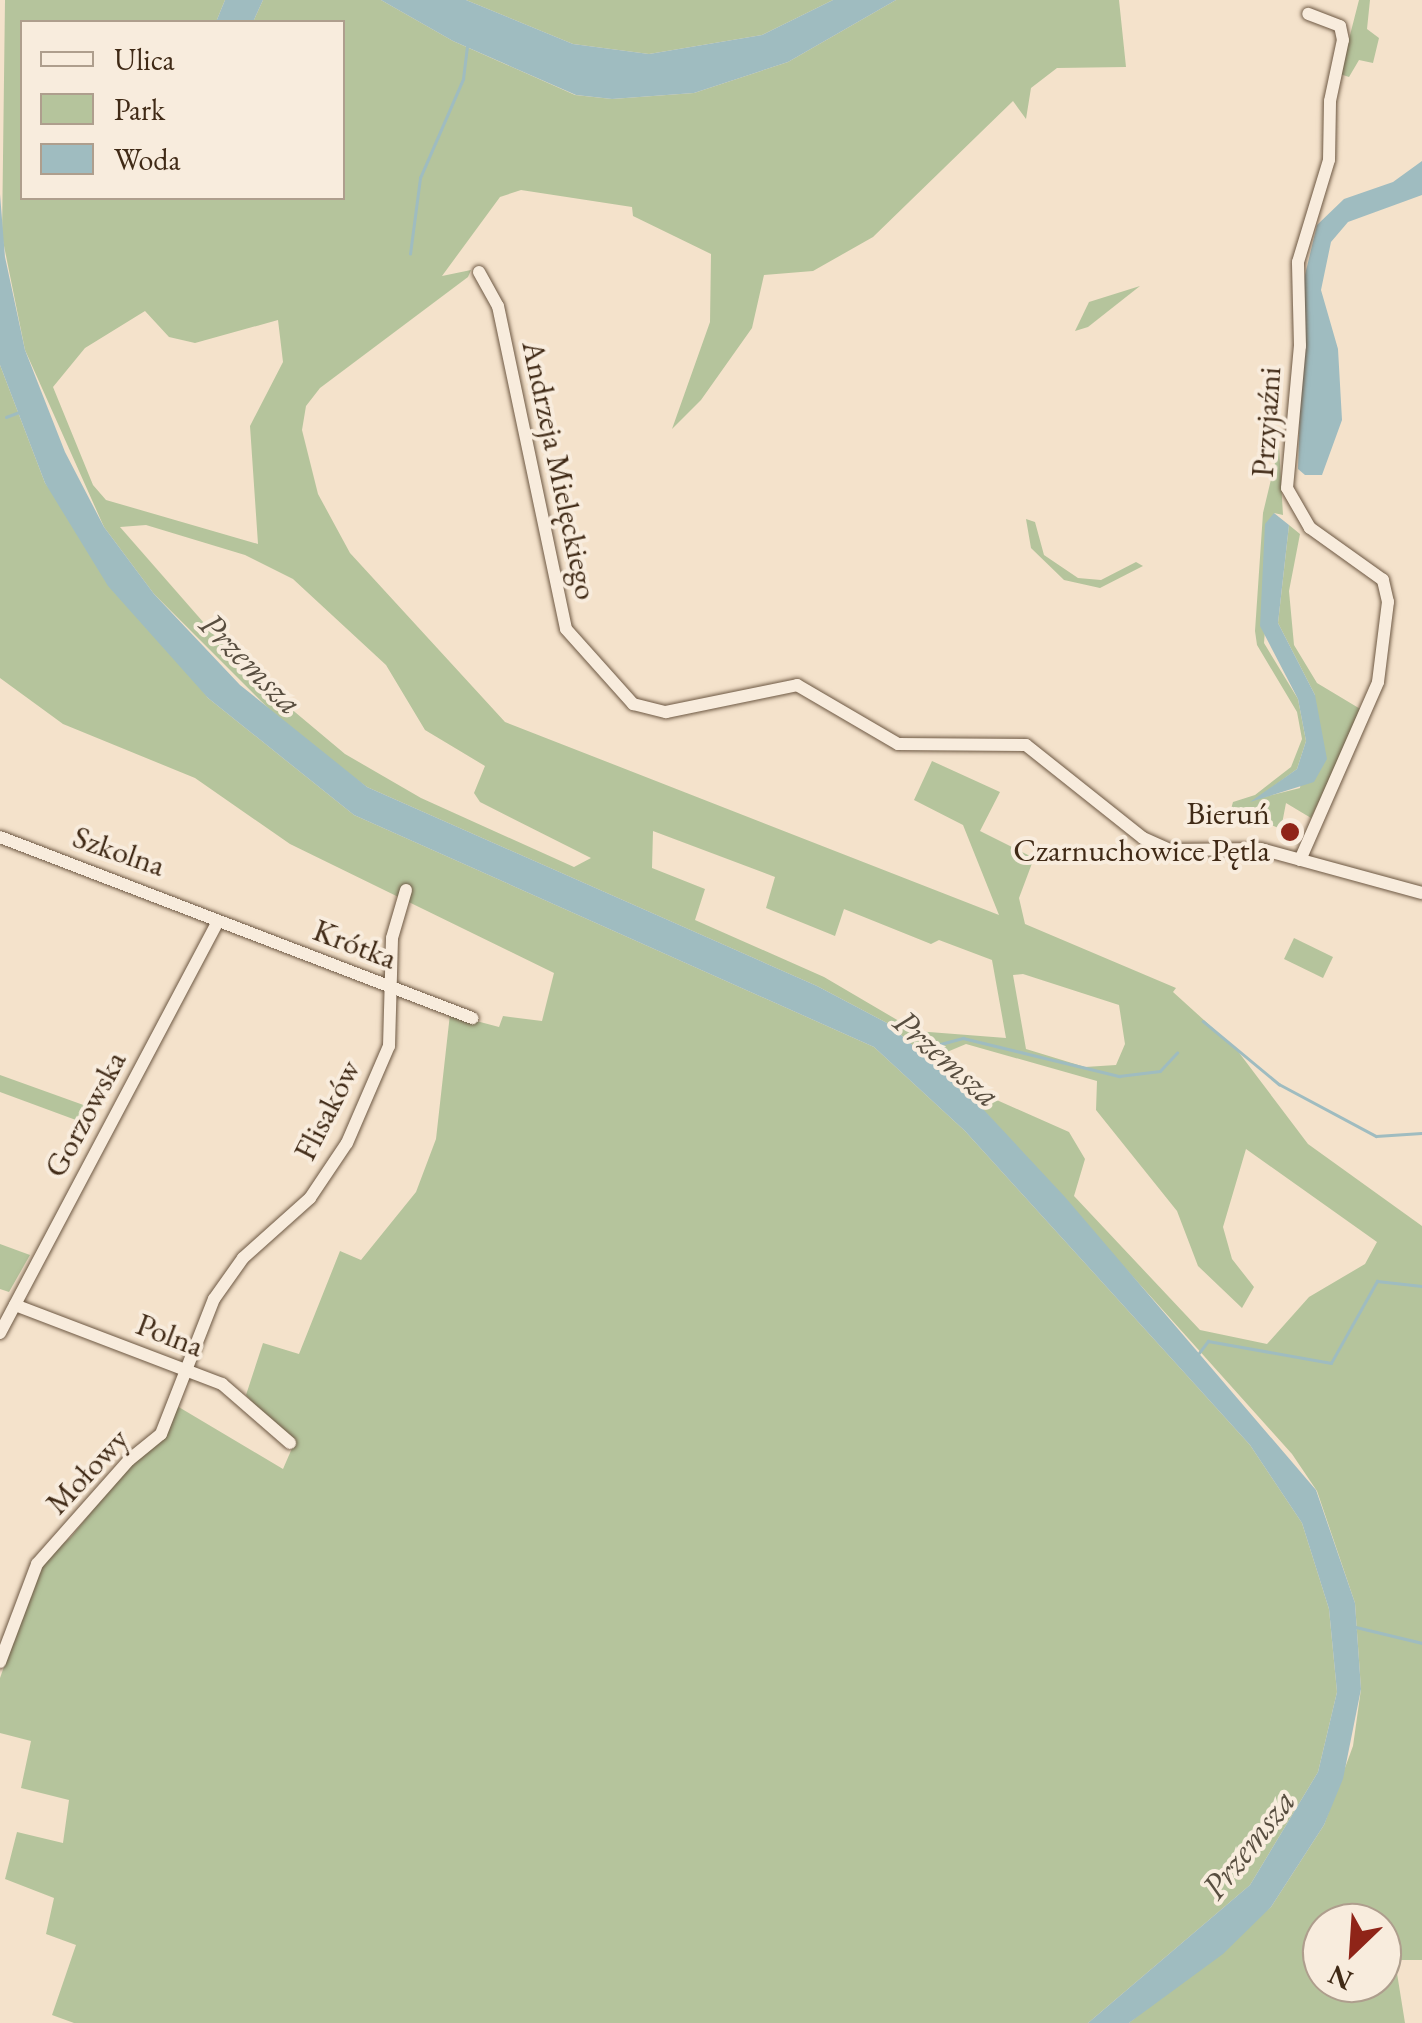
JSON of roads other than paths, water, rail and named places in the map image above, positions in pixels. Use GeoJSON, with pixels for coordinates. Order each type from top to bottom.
{"type":"FeatureCollection","features":[{"type":"Feature","properties":{"kind":"street","name":"Przyjaźni"},"geometry":{"type":"LineString","coordinates":[[1300,860],[1381,674],[1388,602],[1383,580],[1310,528],[1287,488],[1300,346],[1298,262],[1328,160],[1330,101],[1343,40],[1340,26],[1308,14]]}},
{"type":"Feature","properties":{"kind":"street","name":"Andrzeja Mielęckiego"},"geometry":{"type":"LineString","coordinates":[[479,272],[498,306],[566,629],[632,704],[666,712],[797,685],[898,744],[1026,744],[1156,846],[1186,854],[1261,849],[1422,893]]}},
{"type":"Feature","properties":{"kind":"street","name":"Szkolna"},"geometry":{"type":"LineString","coordinates":[[0,837],[218,921]]}},
{"type":"Feature","properties":{"kind":"street","name":"Flisaków"},"geometry":{"type":"LineString","coordinates":[[189,1371],[224,1285],[243,1258],[310,1198],[347,1143],[389,1046],[388,987],[406,890]]}},
{"type":"Feature","properties":{"kind":"street","name":"Krótka"},"geometry":{"type":"LineString","coordinates":[[218,921],[472,1018]]}},
{"type":"Feature","properties":{"kind":"street","name":"Gorzowska"},"geometry":{"type":"LineString","coordinates":[[0,1334],[218,921]]}},
{"type":"Feature","properties":{"kind":"street","name":"Polna"},"geometry":{"type":"LineString","coordinates":[[0,1294],[229,1388],[290,1443]]}},
{"type":"Feature","properties":{"kind":"street","name":"Mołowy"},"geometry":{"type":"LineString","coordinates":[[0,1662],[37,1564],[129,1460],[160,1434],[189,1371]]}},
{"type":"Feature","properties":{"kind":"water"},"geometry":{"type":"Polygon","coordinates":[[[225,0],[263,0],[254,20],[217,20],[225,0]]]}},
{"type":"Feature","properties":{"kind":"water"},"geometry":{"type":"Polygon","coordinates":[[[381,0],[466,0],[573,44],[649,54],[762,35],[833,0],[896,0],[788,62],[694,93],[612,99],[576,95],[453,41],[381,0]]]}},
{"type":"Feature","properties":{"kind":"water"},"geometry":{"type":"Polygon","coordinates":[[[1422,161],[1422,195],[1348,222],[1331,242],[1321,290],[1338,349],[1342,420],[1322,475],[1305,475],[1298,469],[1304,279],[1317,225],[1344,199],[1393,182],[1422,161]]]}},
{"type":"Feature","properties":{"kind":"water"},"geometry":{"type":"Polygon","coordinates":[[[0,194],[5,257],[25,350],[65,452],[104,527],[154,594],[240,685],[367,787],[817,986],[887,1023],[969,1094],[1065,1197],[1316,1490],[1355,1603],[1361,1689],[1343,1779],[1324,1825],[1271,1907],[1223,1954],[1129,2023],[1088,2023],[1250,1885],[1318,1772],[1337,1692],[1329,1609],[1302,1523],[1250,1445],[965,1131],[874,1047],[354,815],[208,698],[108,586],[45,483],[0,365],[0,194]]]}},
{"type":"Feature","properties":{"kind":"water"},"geometry":{"type":"Polygon","coordinates":[[[1274,513],[1289,525],[1278,623],[1315,695],[1327,759],[1314,782],[1250,802],[1297,769],[1306,741],[1298,699],[1260,626],[1265,524],[1274,513]]]}},
{"type":"Feature","properties":{"kind":"waterway"},"geometry":{"type":"LineString","coordinates":[[410,254],[420,178],[463,79],[467,46]]}},
{"type":"Feature","properties":{"kind":"waterway"},"geometry":{"type":"LineString","coordinates":[[6,417],[19,412]]}},
{"type":"Feature","properties":{"kind":"waterway"},"geometry":{"type":"LineString","coordinates":[[1203,1021],[1279,1084],[1376,1136],[1422,1133]]}},
{"type":"Feature","properties":{"kind":"waterway","name":"Przemsza"},"geometry":{"type":"LineString","coordinates":[[918,1050],[963,1038],[1119,1076],[1160,1071],[1177,1053]]}},
{"type":"Feature","properties":{"kind":"waterway"},"geometry":{"type":"LineString","coordinates":[[1199,1353],[1208,1341],[1331,1363],[1377,1281],[1422,1286]]}},
{"type":"Feature","properties":{"kind":"waterway"},"geometry":{"type":"LineString","coordinates":[[1356,1627],[1422,1643]]}},
{"type":"Feature","properties":{"kind":"place","name":"Bieruń Czarnuchowice Pętla"},"geometry":{"type":"Point","coordinates":[1290,832]}}]}
